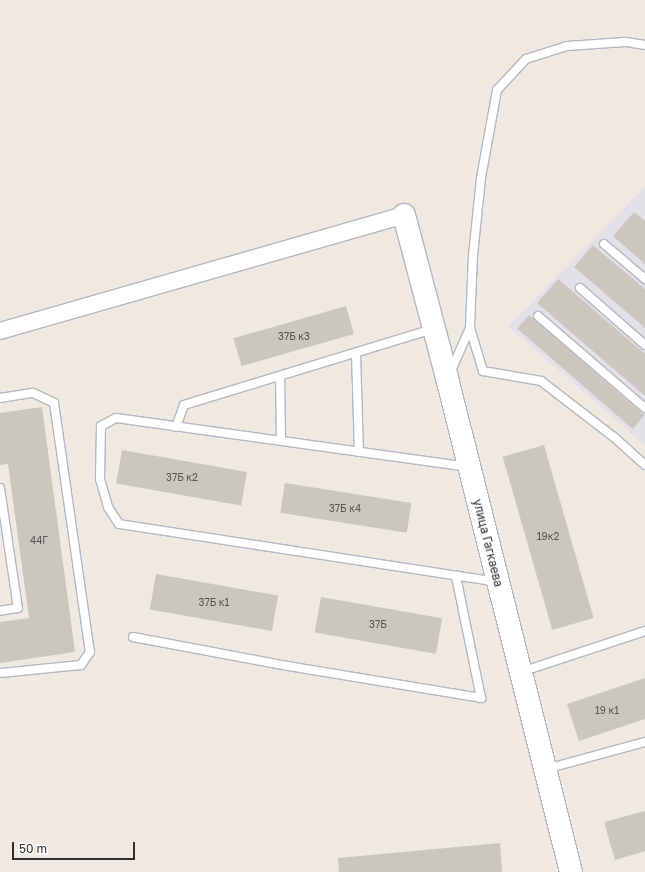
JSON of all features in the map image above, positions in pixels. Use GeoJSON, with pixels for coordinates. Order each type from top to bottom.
{"type":"FeatureCollection","features":[{"type":"Feature","properties":{"kind":"street","name":"улица Гагкаева"},"geometry":{"type":"LineString","coordinates":[[404,215],[435,329],[571,872]]}},
{"type":"Feature","properties":{"kind":"street"},"geometry":{"type":"LineString","coordinates":[[0,331],[404,215]]}},
{"type":"Feature","properties":{"kind":"lane"},"geometry":{"type":"LineString","coordinates":[[645,45],[625,42],[567,46],[526,59],[497,90],[481,178],[473,255],[470,328],[483,371],[541,381],[615,438],[645,465]]}},
{"type":"Feature","properties":{"kind":"lane"},"geometry":{"type":"LineString","coordinates":[[604,244],[645,279]]}},
{"type":"Feature","properties":{"kind":"lane"},"geometry":{"type":"LineString","coordinates":[[580,288],[645,345]]}},
{"type":"Feature","properties":{"kind":"lane"},"geometry":{"type":"LineString","coordinates":[[538,316],[645,408]]}},
{"type":"Feature","properties":{"kind":"lane"},"geometry":{"type":"LineString","coordinates":[[447,378],[470,328]]}},
{"type":"Feature","properties":{"kind":"lane"},"geometry":{"type":"LineString","coordinates":[[176,427],[184,405],[435,329]]}},
{"type":"Feature","properties":{"kind":"lane"},"geometry":{"type":"LineString","coordinates":[[356,353],[359,452]]}},
{"type":"Feature","properties":{"kind":"lane"},"geometry":{"type":"LineString","coordinates":[[280,376],[282,441]]}},
{"type":"Feature","properties":{"kind":"lane"},"geometry":{"type":"LineString","coordinates":[[0,398],[33,393],[54,403],[90,652],[81,665],[0,673]]}},
{"type":"Feature","properties":{"kind":"lane"},"geometry":{"type":"LineString","coordinates":[[469,467],[116,418],[101,426],[100,479],[108,506],[119,524],[498,582]]}},
{"type":"Feature","properties":{"kind":"lane"},"geometry":{"type":"LineString","coordinates":[[0,488],[18,608],[0,611]]}},
{"type":"Feature","properties":{"kind":"lane"},"geometry":{"type":"LineString","coordinates":[[133,637],[288,666],[481,698],[456,576]]}},
{"type":"Feature","properties":{"kind":"lane"},"geometry":{"type":"LineString","coordinates":[[521,672],[645,631]]}},
{"type":"Feature","properties":{"kind":"lane"},"geometry":{"type":"LineString","coordinates":[[545,769],[645,742]]}},
{"type":"Feature","properties":{"kind":"shaded area"},"geometry":{"type":"Polygon","coordinates":[[[645,187],[645,445],[508,326],[645,187]]]}},
{"type":"Feature","properties":{"kind":"building"},"geometry":{"type":"Polygon","coordinates":[[[634,212],[645,221],[645,264],[613,236],[634,212]]]}},
{"type":"Feature","properties":{"kind":"building"},"geometry":{"type":"Polygon","coordinates":[[[593,245],[645,289],[645,328],[574,267],[593,245]]]}},
{"type":"Feature","properties":{"kind":"building"},"geometry":{"type":"Polygon","coordinates":[[[558,279],[645,354],[645,396],[537,303],[558,279]]]}},
{"type":"Feature","properties":{"kind":"building"},"geometry":{"type":"Polygon","coordinates":[[[346,306],[354,334],[242,366],[234,338],[346,306]]]}},
{"type":"Feature","properties":{"kind":"building"},"geometry":{"type":"Polygon","coordinates":[[[529,315],[644,415],[633,429],[517,329],[529,315]]]}},
{"type":"Feature","properties":{"kind":"building"},"geometry":{"type":"Polygon","coordinates":[[[42,407],[75,652],[0,663],[0,622],[29,618],[8,464],[0,465],[0,413],[42,407]]]}},
{"type":"Feature","properties":{"kind":"building"},"geometry":{"type":"Polygon","coordinates":[[[544,445],[594,618],[552,630],[503,457],[544,445]]]}},
{"type":"Feature","properties":{"kind":"building"},"geometry":{"type":"Polygon","coordinates":[[[122,450],[247,472],[241,506],[116,483],[122,450]]]}},
{"type":"Feature","properties":{"kind":"building"},"geometry":{"type":"Polygon","coordinates":[[[285,483],[411,503],[407,533],[280,513],[285,483]]]}},
{"type":"Feature","properties":{"kind":"building"},"geometry":{"type":"Polygon","coordinates":[[[156,574],[278,596],[272,631],[150,609],[156,574]]]}},
{"type":"Feature","properties":{"kind":"building"},"geometry":{"type":"Polygon","coordinates":[[[321,597],[442,618],[436,654],[315,632],[321,597]]]}},
{"type":"Feature","properties":{"kind":"building"},"geometry":{"type":"Polygon","coordinates":[[[645,678],[645,719],[579,741],[567,704],[645,678]]]}},
{"type":"Feature","properties":{"kind":"building"},"geometry":{"type":"Polygon","coordinates":[[[645,811],[645,851],[615,860],[604,822],[645,811]]]}},
{"type":"Feature","properties":{"kind":"building"},"geometry":{"type":"Polygon","coordinates":[[[500,843],[502,872],[339,872],[338,858],[500,843]]]}}]}
